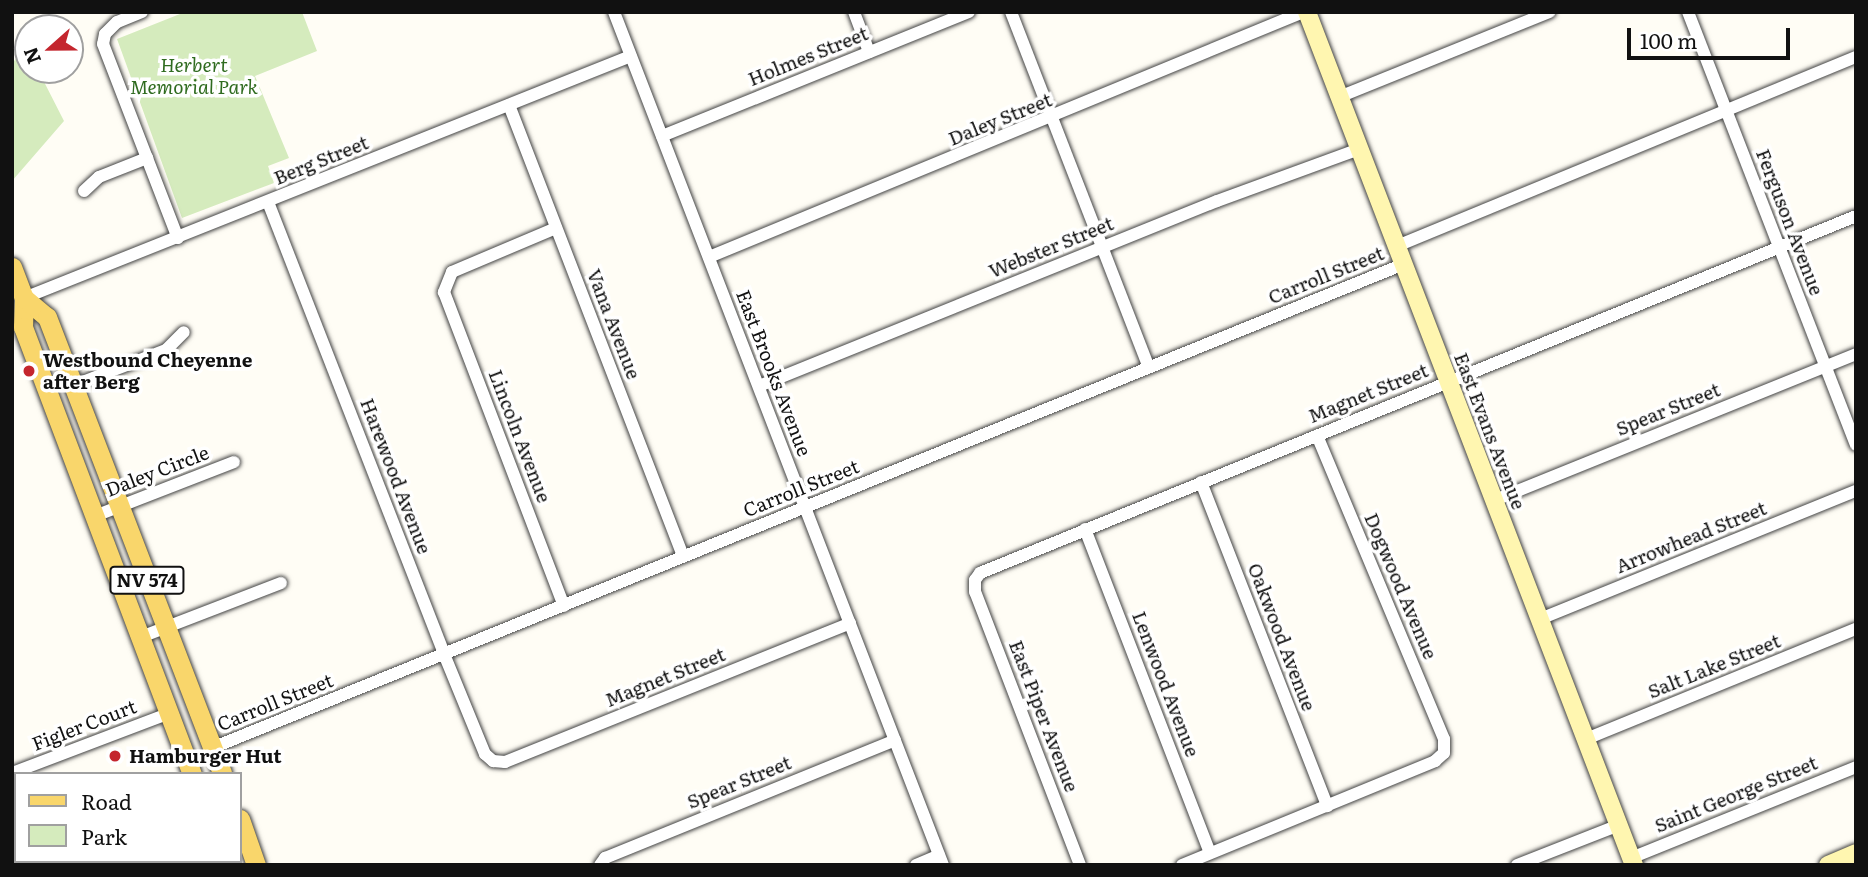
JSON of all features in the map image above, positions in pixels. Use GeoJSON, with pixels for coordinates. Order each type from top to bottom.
{"type":"FeatureCollection","features":[{"type":"Feature","properties":{"kind":"main road","name":"NV 574"},"geometry":{"type":"LineString","coordinates":[[12,267],[24,298],[23,327],[191,772]]}},
{"type":"Feature","properties":{"kind":"main road","name":"NV 574"},"geometry":{"type":"LineString","coordinates":[[24,298],[47,317],[221,772]]}},
{"type":"Feature","properties":{"kind":"main road"},"geometry":{"type":"LineString","coordinates":[[154,671],[169,679],[193,737],[212,748]]}},
{"type":"Feature","properties":{"kind":"main road"},"geometry":{"type":"LineString","coordinates":[[242,825],[256,865]]}},
{"type":"Feature","properties":{"kind":"street"},"geometry":{"type":"LineString","coordinates":[[142,12],[117,22],[105,34],[103,44],[178,238]]}},
{"type":"Feature","properties":{"kind":"street"},"geometry":{"type":"LineString","coordinates":[[854,12],[869,52]]}},
{"type":"Feature","properties":{"kind":"street","name":"Holmes Street"},"geometry":{"type":"LineString","coordinates":[[662,136],[969,12]]}},
{"type":"Feature","properties":{"kind":"street"},"geometry":{"type":"LineString","coordinates":[[1011,12],[1149,367]]}},
{"type":"Feature","properties":{"kind":"street","name":"Daley Street"},"geometry":{"type":"LineString","coordinates":[[709,257],[1053,118],[1305,12]]}},
{"type":"Feature","properties":{"kind":"street","name":"East Evans Avenue"},"geometry":{"type":"LineString","coordinates":[[1305,12],[1631,859]]}},
{"type":"Feature","properties":{"kind":"street"},"geometry":{"type":"LineString","coordinates":[[1339,97],[1549,12]]}},
{"type":"Feature","properties":{"kind":"street","name":"Ferguson Avenue"},"geometry":{"type":"LineString","coordinates":[[1688,12],[1856,445]]}},
{"type":"Feature","properties":{"kind":"street","name":"East Brooks Avenue"},"geometry":{"type":"LineString","coordinates":[[616,13],[941,860]]}},
{"type":"Feature","properties":{"kind":"street","name":"Berg Street"},"geometry":{"type":"LineString","coordinates":[[24,298],[631,55]]}},
{"type":"Feature","properties":{"kind":"street","name":"Carroll Street"},"geometry":{"type":"LineString","coordinates":[[1397,246],[1856,57]]}},
{"type":"Feature","properties":{"kind":"street","name":"Vana Avenue"},"geometry":{"type":"LineString","coordinates":[[509,105],[683,557]]}},
{"type":"Feature","properties":{"kind":"street","name":"Webster Street"},"geometry":{"type":"LineString","coordinates":[[759,386],[1103,247],[1359,149]]}},
{"type":"Feature","properties":{"kind":"street"},"geometry":{"type":"LineString","coordinates":[[84,191],[99,177],[147,158]]}},
{"type":"Feature","properties":{"kind":"street","name":"Harewood Avenue"},"geometry":{"type":"LineString","coordinates":[[268,202],[444,654],[485,754],[493,761]]}},
{"type":"Feature","properties":{"kind":"street","name":"Magnet Street"},"geometry":{"type":"LineString","coordinates":[[975,580],[1085,528],[1856,216]]}},
{"type":"Feature","properties":{"kind":"street","name":"Lincoln Avenue"},"geometry":{"type":"LineString","coordinates":[[556,228],[452,272],[445,280],[444,292],[564,606]]}},
{"type":"Feature","properties":{"kind":"street","name":"Carroll Street"},"geometry":{"type":"LineString","coordinates":[[212,748],[1404,264]]}},
{"type":"Feature","properties":{"kind":"street"},"geometry":{"type":"LineString","coordinates":[[72,386],[166,350],[184,331]]}},
{"type":"Feature","properties":{"kind":"street","name":"Spear Street"},"geometry":{"type":"LineString","coordinates":[[1495,500],[1856,354]]}},
{"type":"Feature","properties":{"kind":"street","name":"Dogwood Avenue"},"geometry":{"type":"LineString","coordinates":[[1317,435],[1444,739],[1444,753],[1435,761],[1327,806]]}},
{"type":"Feature","properties":{"kind":"street","name":"Daley Circle"},"geometry":{"type":"LineString","coordinates":[[95,516],[234,462]]}},
{"type":"Feature","properties":{"kind":"street","name":"Oakwood Avenue"},"geometry":{"type":"LineString","coordinates":[[1201,482],[1327,806]]}},
{"type":"Feature","properties":{"kind":"street","name":"Arrowhead Street"},"geometry":{"type":"LineString","coordinates":[[1540,619],[1856,491]]}},
{"type":"Feature","properties":{"kind":"street","name":"Lenwood Avenue"},"geometry":{"type":"LineString","coordinates":[[1085,528],[1210,853]]}},
{"type":"Feature","properties":{"kind":"street","name":"East Piper Avenue"},"geometry":{"type":"LineString","coordinates":[[975,580],[1080,865]]}},
{"type":"Feature","properties":{"kind":"street"},"geometry":{"type":"LineString","coordinates":[[141,637],[281,583]]}},
{"type":"Feature","properties":{"kind":"street","name":"Magnet Street"},"geometry":{"type":"LineString","coordinates":[[493,761],[505,762],[850,622]]}},
{"type":"Feature","properties":{"kind":"street","name":"Salt Lake Street"},"geometry":{"type":"LineString","coordinates":[[1586,739],[1856,629]]}},
{"type":"Feature","properties":{"kind":"street","name":"Figler Court"},"geometry":{"type":"LineString","coordinates":[[15,772],[170,713]]}},
{"type":"Feature","properties":{"kind":"street","name":"Spear Street"},"geometry":{"type":"LineString","coordinates":[[600,865],[605,858],[895,740]]}},
{"type":"Feature","properties":{"kind":"street","name":"Saint George Street"},"geometry":{"type":"LineString","coordinates":[[1631,859],[1856,766]]}},
{"type":"Feature","properties":{"kind":"street"},"geometry":{"type":"LineString","coordinates":[[1182,865],[1327,806]]}},
{"type":"Feature","properties":{"kind":"street"},"geometry":{"type":"LineString","coordinates":[[1517,865],[1619,825]]}},
{"type":"Feature","properties":{"kind":"street"},"geometry":{"type":"LineString","coordinates":[[1828,865],[1856,853]]}},
{"type":"Feature","properties":{"kind":"street"},"geometry":{"type":"LineString","coordinates":[[916,865],[941,860]]}},
{"type":"Feature","properties":{"kind":"green space","name":"Herbert Memorial Park"},"geometry":{"type":"Polygon","coordinates":[[[185,12],[302,12],[317,51],[255,76],[289,158],[268,166],[274,183],[182,218],[117,39],[185,12]]]}},
{"type":"Feature","properties":{"kind":"green space"},"geometry":{"type":"Polygon","coordinates":[[[14,61],[14,84],[45,84],[64,121],[12,181],[14,61]]]}},
{"type":"Feature","properties":{"kind":"place","name":"Westbound Cheyenne after Berg"},"geometry":{"type":"Point","coordinates":[29,371]}},
{"type":"Feature","properties":{"kind":"place","name":"Hamburger Hut"},"geometry":{"type":"Point","coordinates":[115,756]}}]}
